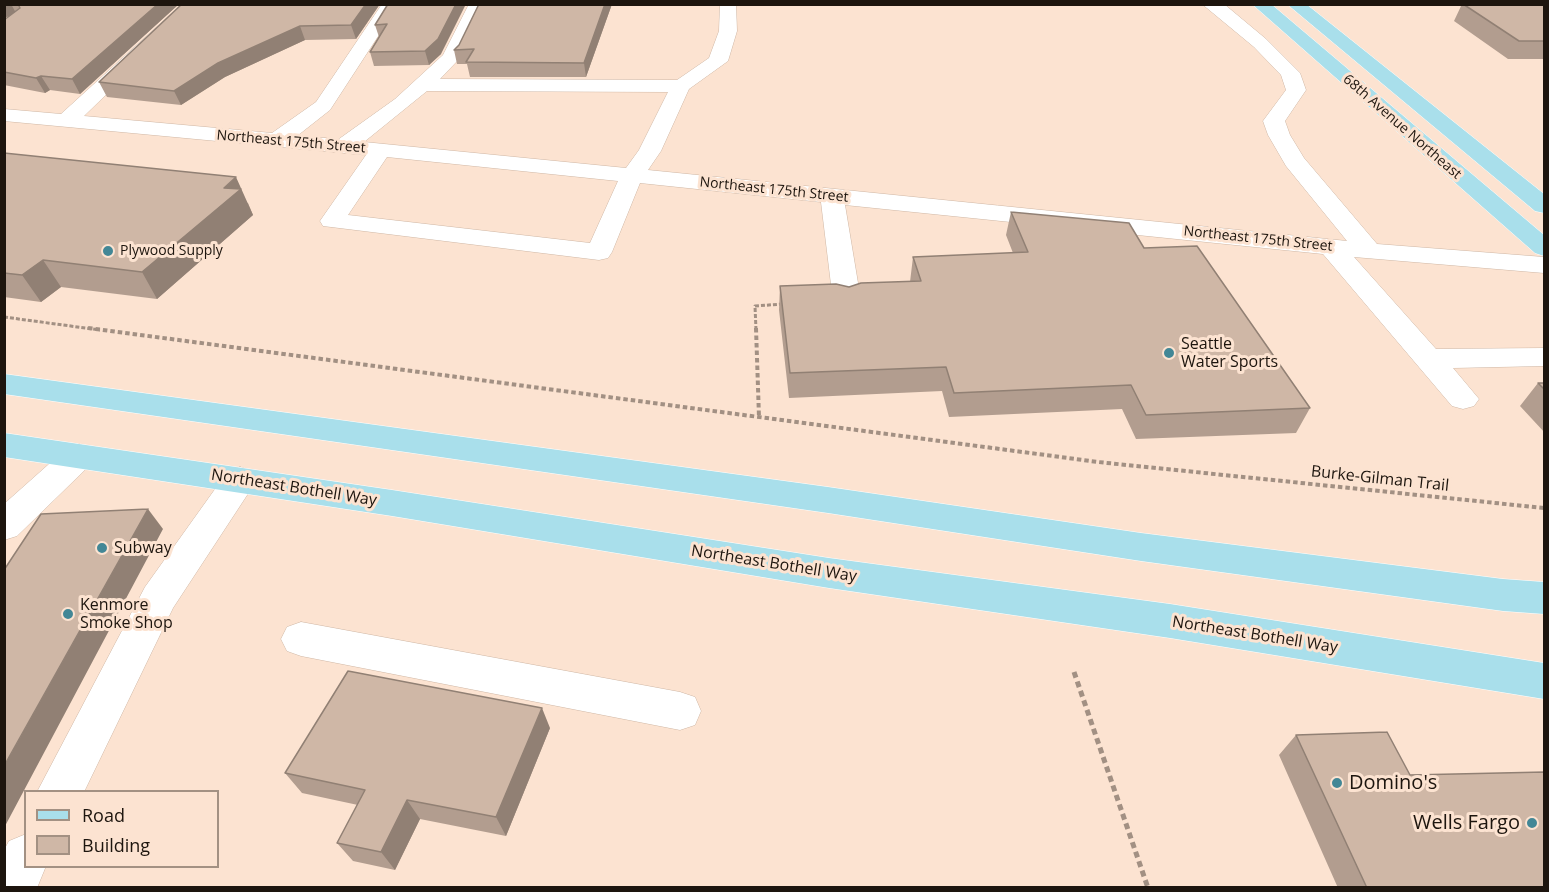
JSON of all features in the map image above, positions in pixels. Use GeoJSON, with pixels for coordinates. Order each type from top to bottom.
{"type":"FeatureCollection","features":[{"type":"Feature","properties":{"kind":"main road","name":"68th Avenue Northeast"},"geometry":{"type":"LineString","coordinates":[[1260,4],[1545,248]]}},
{"type":"Feature","properties":{"kind":"main road","name":"68th Avenue Northeast"},"geometry":{"type":"LineString","coordinates":[[1295,4],[1545,206]]}},
{"type":"Feature","properties":{"kind":"main road"},"geometry":{"type":"LineString","coordinates":[[4,384],[828,500],[1141,547],[1545,598]]}},
{"type":"Feature","properties":{"kind":"main road","name":"Northeast Bothell Way"},"geometry":{"type":"LineString","coordinates":[[4,445],[829,573],[1182,623],[1545,681]]}},
{"type":"Feature","properties":{"kind":"street"},"geometry":{"type":"LineString","coordinates":[[66,120],[192,4]]}},
{"type":"Feature","properties":{"kind":"street"},"geometry":{"type":"LineString","coordinates":[[278,140],[323,106],[391,4]]}},
{"type":"Feature","properties":{"kind":"street"},"geometry":{"type":"LineString","coordinates":[[343,147],[402,103],[451,58],[478,4]]}},
{"type":"Feature","properties":{"kind":"street"},"geometry":{"type":"LineString","coordinates":[[381,150],[332,221],[599,252],[632,176],[650,151],[681,86],[718,61],[728,31],[728,4]]}},
{"type":"Feature","properties":{"kind":"street"},"geometry":{"type":"LineString","coordinates":[[1210,4],[1221,10],[1260,43],[1290,73],[1296,90],[1274,121],[1279,135],[1294,161],[1369,250]]}},
{"type":"Feature","properties":{"kind":"street"},"geometry":{"type":"LineString","coordinates":[[422,85],[681,86]]}},
{"type":"Feature","properties":{"kind":"street","name":"Northeast 175th Street"},"geometry":{"type":"LineString","coordinates":[[4,115],[381,150],[1331,247],[1545,265]]}},
{"type":"Feature","properties":{"kind":"street"},"geometry":{"type":"LineString","coordinates":[[832,196],[847,301]]}},
{"type":"Feature","properties":{"kind":"street"},"geometry":{"type":"LineString","coordinates":[[1331,247],[1463,399]]}},
{"type":"Feature","properties":{"kind":"street"},"geometry":{"type":"LineString","coordinates":[[1429,359],[1545,357]]}},
{"type":"Feature","properties":{"kind":"street"},"geometry":{"type":"LineString","coordinates":[[4,526],[79,456]]}},
{"type":"Feature","properties":{"kind":"street"},"geometry":{"type":"LineString","coordinates":[[61,790],[159,598],[240,480]]}},
{"type":"Feature","properties":{"kind":"street"},"geometry":{"type":"LineString","coordinates":[[301,639],[680,711]]}},
{"type":"Feature","properties":{"kind":"street"},"geometry":{"type":"LineString","coordinates":[[11,888],[24,862]]}},
{"type":"Feature","properties":{"kind":"path"},"geometry":{"type":"LineString","coordinates":[[759,417],[755,306],[847,301]]}},
{"type":"Feature","properties":{"kind":"path","name":"Burke-Gilman Trail"},"geometry":{"type":"LineString","coordinates":[[4,317],[1098,462],[1545,508]]}},
{"type":"Feature","properties":{"kind":"path"},"geometry":{"type":"LineString","coordinates":[[1074,672],[1148,888]]}},
{"type":"Feature","properties":{"kind":"building"},"geometry":{"type":"Polygon","coordinates":[[[18,4],[158,4],[72,79],[41,76],[36,78],[4,72],[4,20],[20,8],[18,4]]]}},
{"type":"Feature","properties":{"kind":"building"},"geometry":{"type":"Polygon","coordinates":[[[182,4],[366,4],[351,25],[300,26],[218,63],[174,91],[99,82],[182,4]]]}},
{"type":"Feature","properties":{"kind":"building"},"geometry":{"type":"Polygon","coordinates":[[[388,4],[456,4],[438,39],[425,51],[370,52],[387,24],[375,25],[388,4]]]}},
{"type":"Feature","properties":{"kind":"building"},"geometry":{"type":"Polygon","coordinates":[[[479,4],[605,4],[584,63],[466,62],[474,49],[454,50],[459,45],[479,4]]]}},
{"type":"Feature","properties":{"kind":"building"},"geometry":{"type":"Polygon","coordinates":[[[1463,4],[1545,4],[1545,41],[1519,41],[1463,4]]]}},
{"type":"Feature","properties":{"kind":"building","name":"Plywood Supply"},"geometry":{"type":"Polygon","coordinates":[[[4,153],[236,177],[224,188],[241,189],[142,272],[43,260],[22,275],[4,273],[4,153]]]}},
{"type":"Feature","properties":{"kind":"building"},"geometry":{"type":"Polygon","coordinates":[[[1011,212],[1129,223],[1144,248],[1197,246],[1310,408],[1146,415],[1131,385],[954,393],[946,367],[790,373],[780,286],[836,284],[849,287],[861,283],[921,281],[913,257],[1028,252],[1011,212]]]}},
{"type":"Feature","properties":{"kind":"building"},"geometry":{"type":"Polygon","coordinates":[[[1538,383],[1545,383],[1545,390],[1538,383]]]}},
{"type":"Feature","properties":{"kind":"building"},"geometry":{"type":"Polygon","coordinates":[[[148,509],[4,766],[4,570],[41,514],[148,509]]]}},
{"type":"Feature","properties":{"kind":"building"},"geometry":{"type":"Polygon","coordinates":[[[348,671],[542,708],[496,817],[407,800],[381,852],[337,843],[365,790],[285,773],[348,671]]]}},
{"type":"Feature","properties":{"kind":"building"},"geometry":{"type":"Polygon","coordinates":[[[1387,732],[1410,775],[1545,772],[1545,888],[1367,888],[1296,735],[1387,732]]]}},
{"type":"Feature","properties":{"kind":"place","name":"Plywood Supply"},"geometry":{"type":"Point","coordinates":[108,251]}},
{"type":"Feature","properties":{"kind":"place","name":"Seattle Water Sports"},"geometry":{"type":"Point","coordinates":[1169,353]}},
{"type":"Feature","properties":{"kind":"place","name":"Subway"},"geometry":{"type":"Point","coordinates":[102,548]}},
{"type":"Feature","properties":{"kind":"place","name":"Kenmore Smoke Shop"},"geometry":{"type":"Point","coordinates":[68,614]}},
{"type":"Feature","properties":{"kind":"place","name":"Domino's"},"geometry":{"type":"Point","coordinates":[1337,783]}},
{"type":"Feature","properties":{"kind":"place","name":"Wells Fargo"},"geometry":{"type":"Point","coordinates":[1532,823]}}]}
